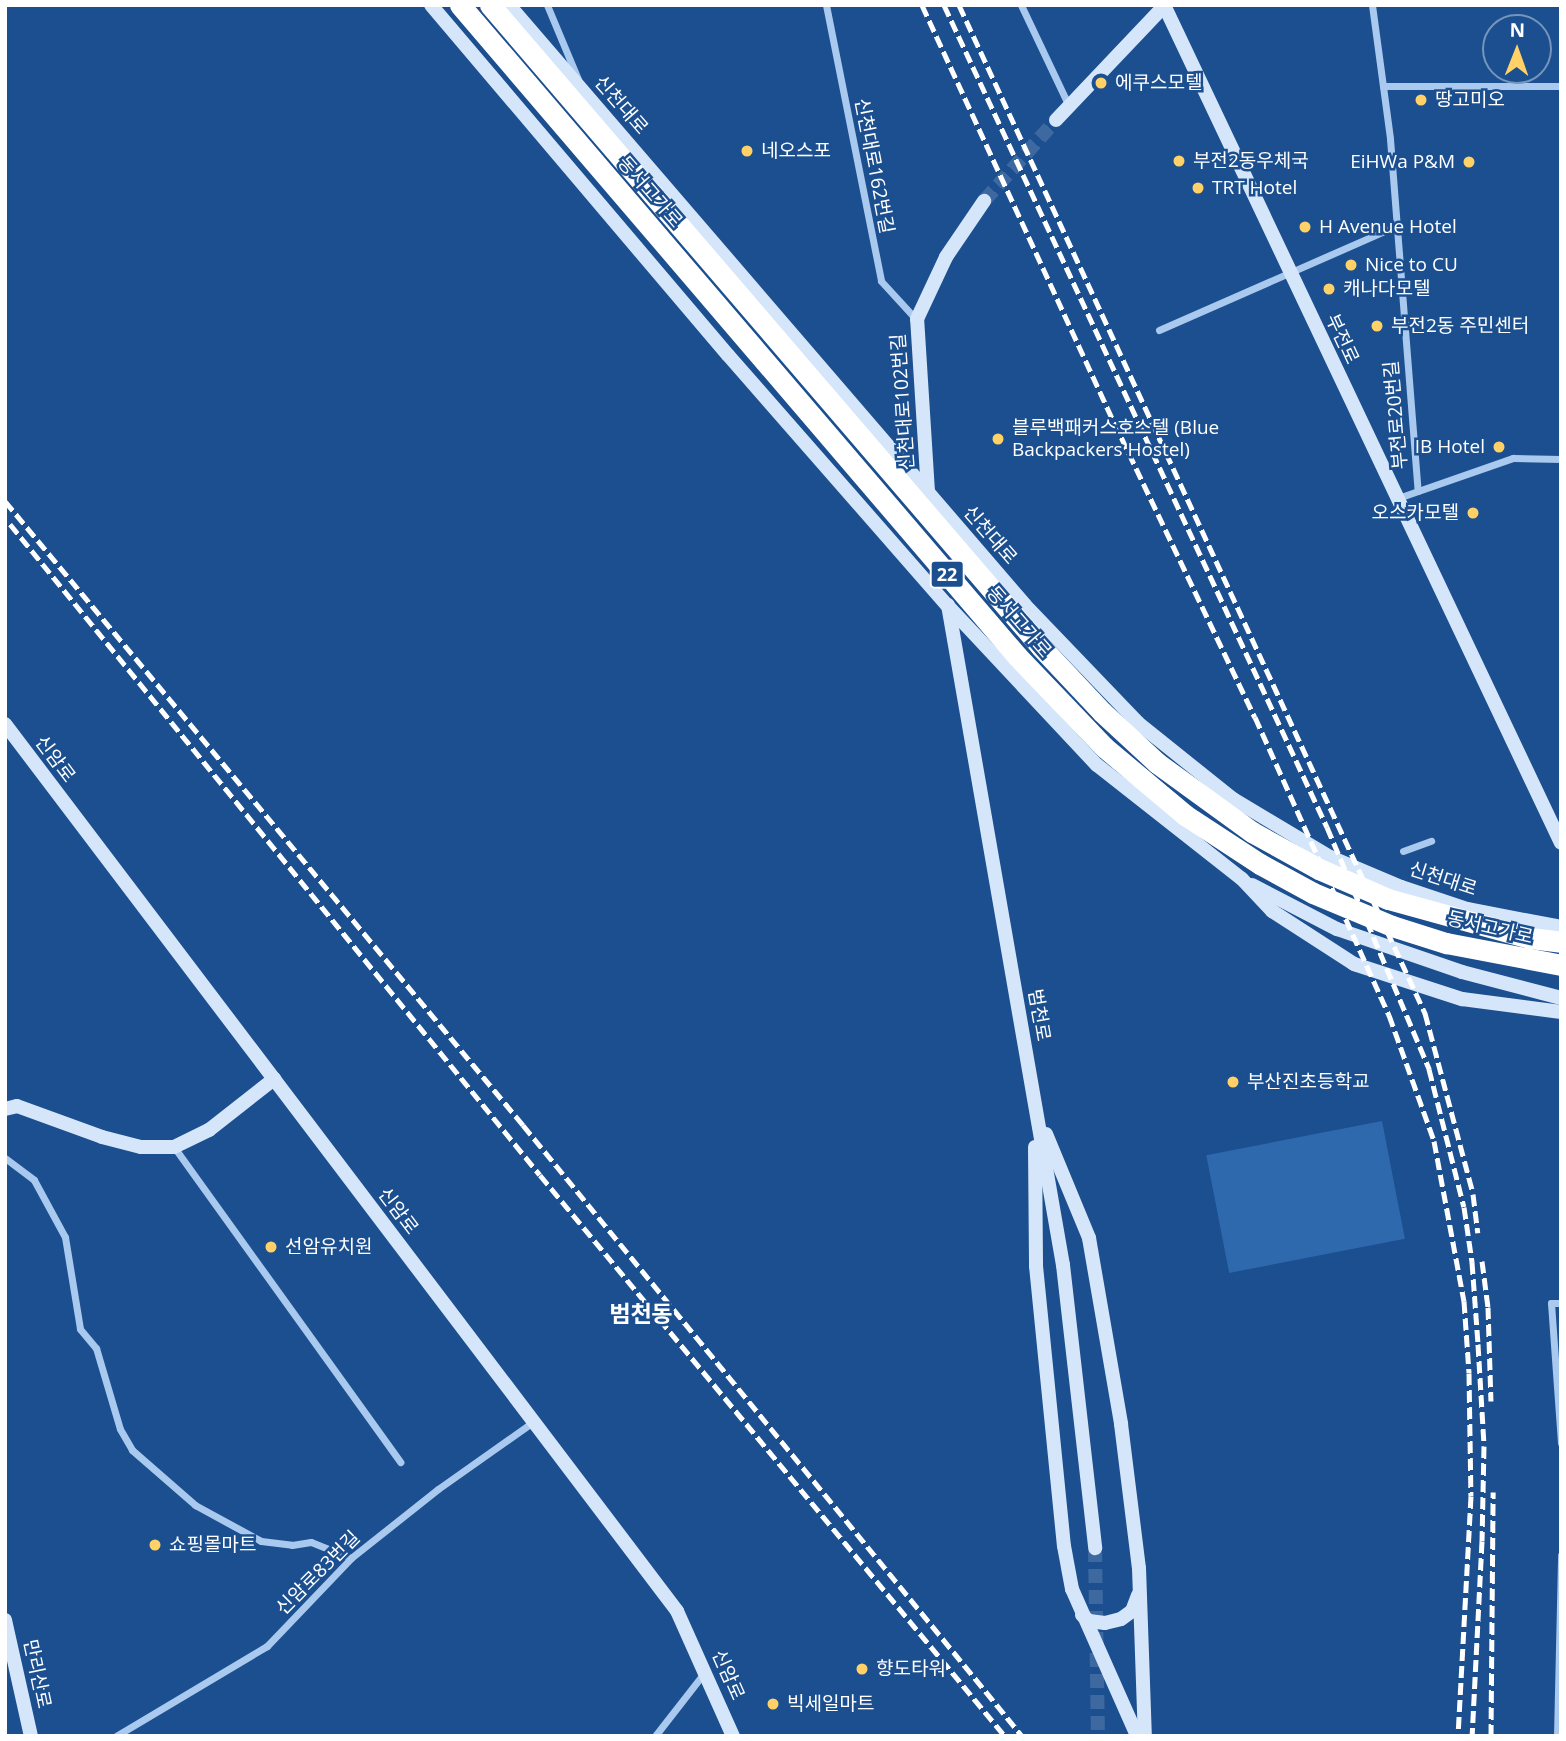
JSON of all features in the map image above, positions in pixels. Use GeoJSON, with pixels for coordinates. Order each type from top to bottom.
{"type":"FeatureCollection","features":[{"type":"Feature","properties":{"kind":"highway","name":"동서고가로"},"geometry":{"type":"LineString","coordinates":[[460,5],[1017,656],[1104,747],[1185,816],[1260,864],[1313,893],[1392,926],[1446,943],[1561,965]]}},
{"type":"Feature","properties":{"kind":"highway","name":"동서고가로"},"geometry":{"type":"LineString","coordinates":[[490,5],[1041,647],[1102,712],[1157,763],[1252,832],[1319,869],[1388,899],[1530,938],[1561,942]]}},
{"type":"Feature","properties":{"kind":"main road"},"geometry":{"type":"LineString","coordinates":[[431,5],[720,345],[948,606],[1097,765],[1242,879],[1272,911],[1354,964],[1462,999],[1561,1012]]}},
{"type":"Feature","properties":{"kind":"main road","name":"신천대로"},"geometry":{"type":"LineString","coordinates":[[509,5],[1026,605],[1138,723],[1233,799],[1329,857],[1401,887],[1467,909],[1561,927]]}},
{"type":"Feature","properties":{"kind":"main road"},"geometry":{"type":"LineString","coordinates":[[1056,120],[1164,6]]}},
{"type":"Feature","properties":{"kind":"main road","name":"부전로"},"geometry":{"type":"LineString","coordinates":[[1164,6],[1561,843]]}},
{"type":"Feature","properties":{"kind":"main road","name":"신천대로102번길"},"geometry":{"type":"LineString","coordinates":[[928,492],[917,319],[946,257],[984,201]]}},
{"type":"Feature","properties":{"kind":"main road","name":"범천로"},"geometry":{"type":"LineString","coordinates":[[928,492],[1063,1265],[1095,1548]]}},
{"type":"Feature","properties":{"kind":"main road","name":"신암로"},"geometry":{"type":"LineString","coordinates":[[5,724],[677,1611],[733,1736]]}},
{"type":"Feature","properties":{"kind":"main road"},"geometry":{"type":"LineString","coordinates":[[1242,879],[1337,929],[1462,972],[1561,998]]}},
{"type":"Feature","properties":{"kind":"main road"},"geometry":{"type":"LineString","coordinates":[[5,1109],[17,1106],[102,1137],[141,1147],[174,1147],[209,1130],[274,1079]]}},
{"type":"Feature","properties":{"kind":"main road"},"geometry":{"type":"LineString","coordinates":[[1035,1107],[1088,1238],[1121,1424],[1139,1567],[1145,1736]]}},
{"type":"Feature","properties":{"kind":"main road"},"geometry":{"type":"LineString","coordinates":[[1035,1107],[1037,1279],[1064,1546],[1072,1589],[1082,1615],[1138,1736]]}},
{"type":"Feature","properties":{"kind":"main road"},"geometry":{"type":"LineString","coordinates":[[1082,1615],[1089,1621],[1105,1623],[1121,1619],[1132,1611],[1138,1596],[1139,1567]]}},
{"type":"Feature","properties":{"kind":"main road","name":"만리산로"},"geometry":{"type":"LineString","coordinates":[[5,1620],[31,1736]]}},
{"type":"Feature","properties":{"kind":"street"},"geometry":{"type":"LineString","coordinates":[[547,5],[584,92]]}},
{"type":"Feature","properties":{"kind":"street","name":"신천대로162번길"},"geometry":{"type":"LineString","coordinates":[[826,5],[881,281],[917,319]]}},
{"type":"Feature","properties":{"kind":"street"},"geometry":{"type":"LineString","coordinates":[[1021,5],[1069,107]]}},
{"type":"Feature","properties":{"kind":"street","name":"부전로20번길"},"geometry":{"type":"LineString","coordinates":[[1372,5],[1383,86],[1418,491]]}},
{"type":"Feature","properties":{"kind":"street"},"geometry":{"type":"LineString","coordinates":[[1383,86],[1561,86]]}},
{"type":"Feature","properties":{"kind":"street"},"geometry":{"type":"LineString","coordinates":[[1159,330],[1396,226]]}},
{"type":"Feature","properties":{"kind":"street"},"geometry":{"type":"LineString","coordinates":[[1397,498],[1513,458],[1561,459]]}},
{"type":"Feature","properties":{"kind":"street"},"geometry":{"type":"LineString","coordinates":[[1402,851],[1431,841]]}},
{"type":"Feature","properties":{"kind":"street"},"geometry":{"type":"LineString","coordinates":[[174,1147],[400,1462]]}},
{"type":"Feature","properties":{"kind":"street"},"geometry":{"type":"LineString","coordinates":[[5,1158],[34,1180],[65,1237],[80,1329],[96,1348],[120,1429],[132,1450],[195,1505],[261,1541],[292,1545],[311,1542],[351,1558]]}},
{"type":"Feature","properties":{"kind":"street"},"geometry":{"type":"LineString","coordinates":[[1561,1303],[1551,1303],[1561,1443]]}},
{"type":"Feature","properties":{"kind":"street","name":"신암로83번길"},"geometry":{"type":"LineString","coordinates":[[117,1736],[267,1646],[351,1558],[438,1489],[534,1422]]}},
{"type":"Feature","properties":{"kind":"street"},"geometry":{"type":"LineString","coordinates":[[1557,1736],[1561,1555]]}},
{"type":"Feature","properties":{"kind":"street"},"geometry":{"type":"LineString","coordinates":[[655,1736],[705,1671]]}},
{"type":"Feature","properties":{"kind":"shaded area"},"geometry":{"type":"Polygon","coordinates":[[[1382,1121],[1405,1239],[1229,1273],[1206,1155],[1382,1121]]]}},
{"type":"Feature","properties":{"kind":"tunnel"},"geometry":{"type":"LineString","coordinates":[[984,201],[1056,120]]}},
{"type":"Feature","properties":{"kind":"tunnel"},"geometry":{"type":"LineString","coordinates":[[1095,1548],[1098,1736]]}},
{"type":"Feature","properties":{"kind":"railway"},"geometry":{"type":"LineString","coordinates":[[922,5],[1114,422],[1255,717],[1389,1015],[1434,1141],[1464,1301],[1469,1373],[1471,1496],[1458,1736]]}},
{"type":"Feature","properties":{"kind":"railway"},"geometry":{"type":"LineString","coordinates":[[944,5],[1327,827],[1429,1069],[1464,1207],[1472,1262],[1478,1344],[1484,1446],[1472,1736]]}},
{"type":"Feature","properties":{"kind":"railway"},"geometry":{"type":"LineString","coordinates":[[959,5],[1425,1013],[1473,1194],[1478,1233]]}},
{"type":"Feature","properties":{"kind":"railway"},"geometry":{"type":"LineString","coordinates":[[5,501],[523,1125],[1022,1736]]}},
{"type":"Feature","properties":{"kind":"railway"},"geometry":{"type":"LineString","coordinates":[[10,524],[540,1175],[1005,1736]]}},
{"type":"Feature","properties":{"kind":"railway"},"geometry":{"type":"LineString","coordinates":[[1482,1261],[1488,1307],[1491,1401]]}},
{"type":"Feature","properties":{"kind":"railway"},"geometry":{"type":"LineString","coordinates":[[1491,1736],[1493,1492]]}},
{"type":"Feature","properties":{"kind":"place","name":"에쿠스모텔"},"geometry":{"type":"Point","coordinates":[1101,83]}},
{"type":"Feature","properties":{"kind":"place","name":"땅고미오"},"geometry":{"type":"Point","coordinates":[1421,100]}},
{"type":"Feature","properties":{"kind":"place","name":"네오스포"},"geometry":{"type":"Point","coordinates":[747,151]}},
{"type":"Feature","properties":{"kind":"place","name":"부전2동우체국"},"geometry":{"type":"Point","coordinates":[1179,161]}},
{"type":"Feature","properties":{"kind":"place","name":"EiHWa P&M"},"geometry":{"type":"Point","coordinates":[1469,162]}},
{"type":"Feature","properties":{"kind":"place","name":"TRT Hotel"},"geometry":{"type":"Point","coordinates":[1198,188]}},
{"type":"Feature","properties":{"kind":"place","name":"H Avenue Hotel"},"geometry":{"type":"Point","coordinates":[1305,227]}},
{"type":"Feature","properties":{"kind":"place","name":"Nice to CU"},"geometry":{"type":"Point","coordinates":[1351,265]}},
{"type":"Feature","properties":{"kind":"place","name":"캐나다모텔"},"geometry":{"type":"Point","coordinates":[1329,289]}},
{"type":"Feature","properties":{"kind":"place","name":"부전2동 주민센터"},"geometry":{"type":"Point","coordinates":[1377,326]}},
{"type":"Feature","properties":{"kind":"place","name":"블루백패커스호스텔 (Blue Backpackers Hostel)"},"geometry":{"type":"Point","coordinates":[998,439]}},
{"type":"Feature","properties":{"kind":"place","name":"IB Hotel"},"geometry":{"type":"Point","coordinates":[1499,447]}},
{"type":"Feature","properties":{"kind":"place","name":"오스카모텔"},"geometry":{"type":"Point","coordinates":[1473,513]}},
{"type":"Feature","properties":{"kind":"place","name":"부산진초등학교"},"geometry":{"type":"Point","coordinates":[1233,1082]}},
{"type":"Feature","properties":{"kind":"place","name":"선암유치원"},"geometry":{"type":"Point","coordinates":[271,1247]}},
{"type":"Feature","properties":{"kind":"place","name":"쇼핑몰마트"},"geometry":{"type":"Point","coordinates":[155,1545]}},
{"type":"Feature","properties":{"kind":"place","name":"향도타워"},"geometry":{"type":"Point","coordinates":[862,1669]}},
{"type":"Feature","properties":{"kind":"place","name":"빅세일마트"},"geometry":{"type":"Point","coordinates":[773,1704]}},
{"type":"Feature","properties":{"kind":"district","name":"범천동"},"geometry":{"type":"Point","coordinates":[641,1313]}}]}
